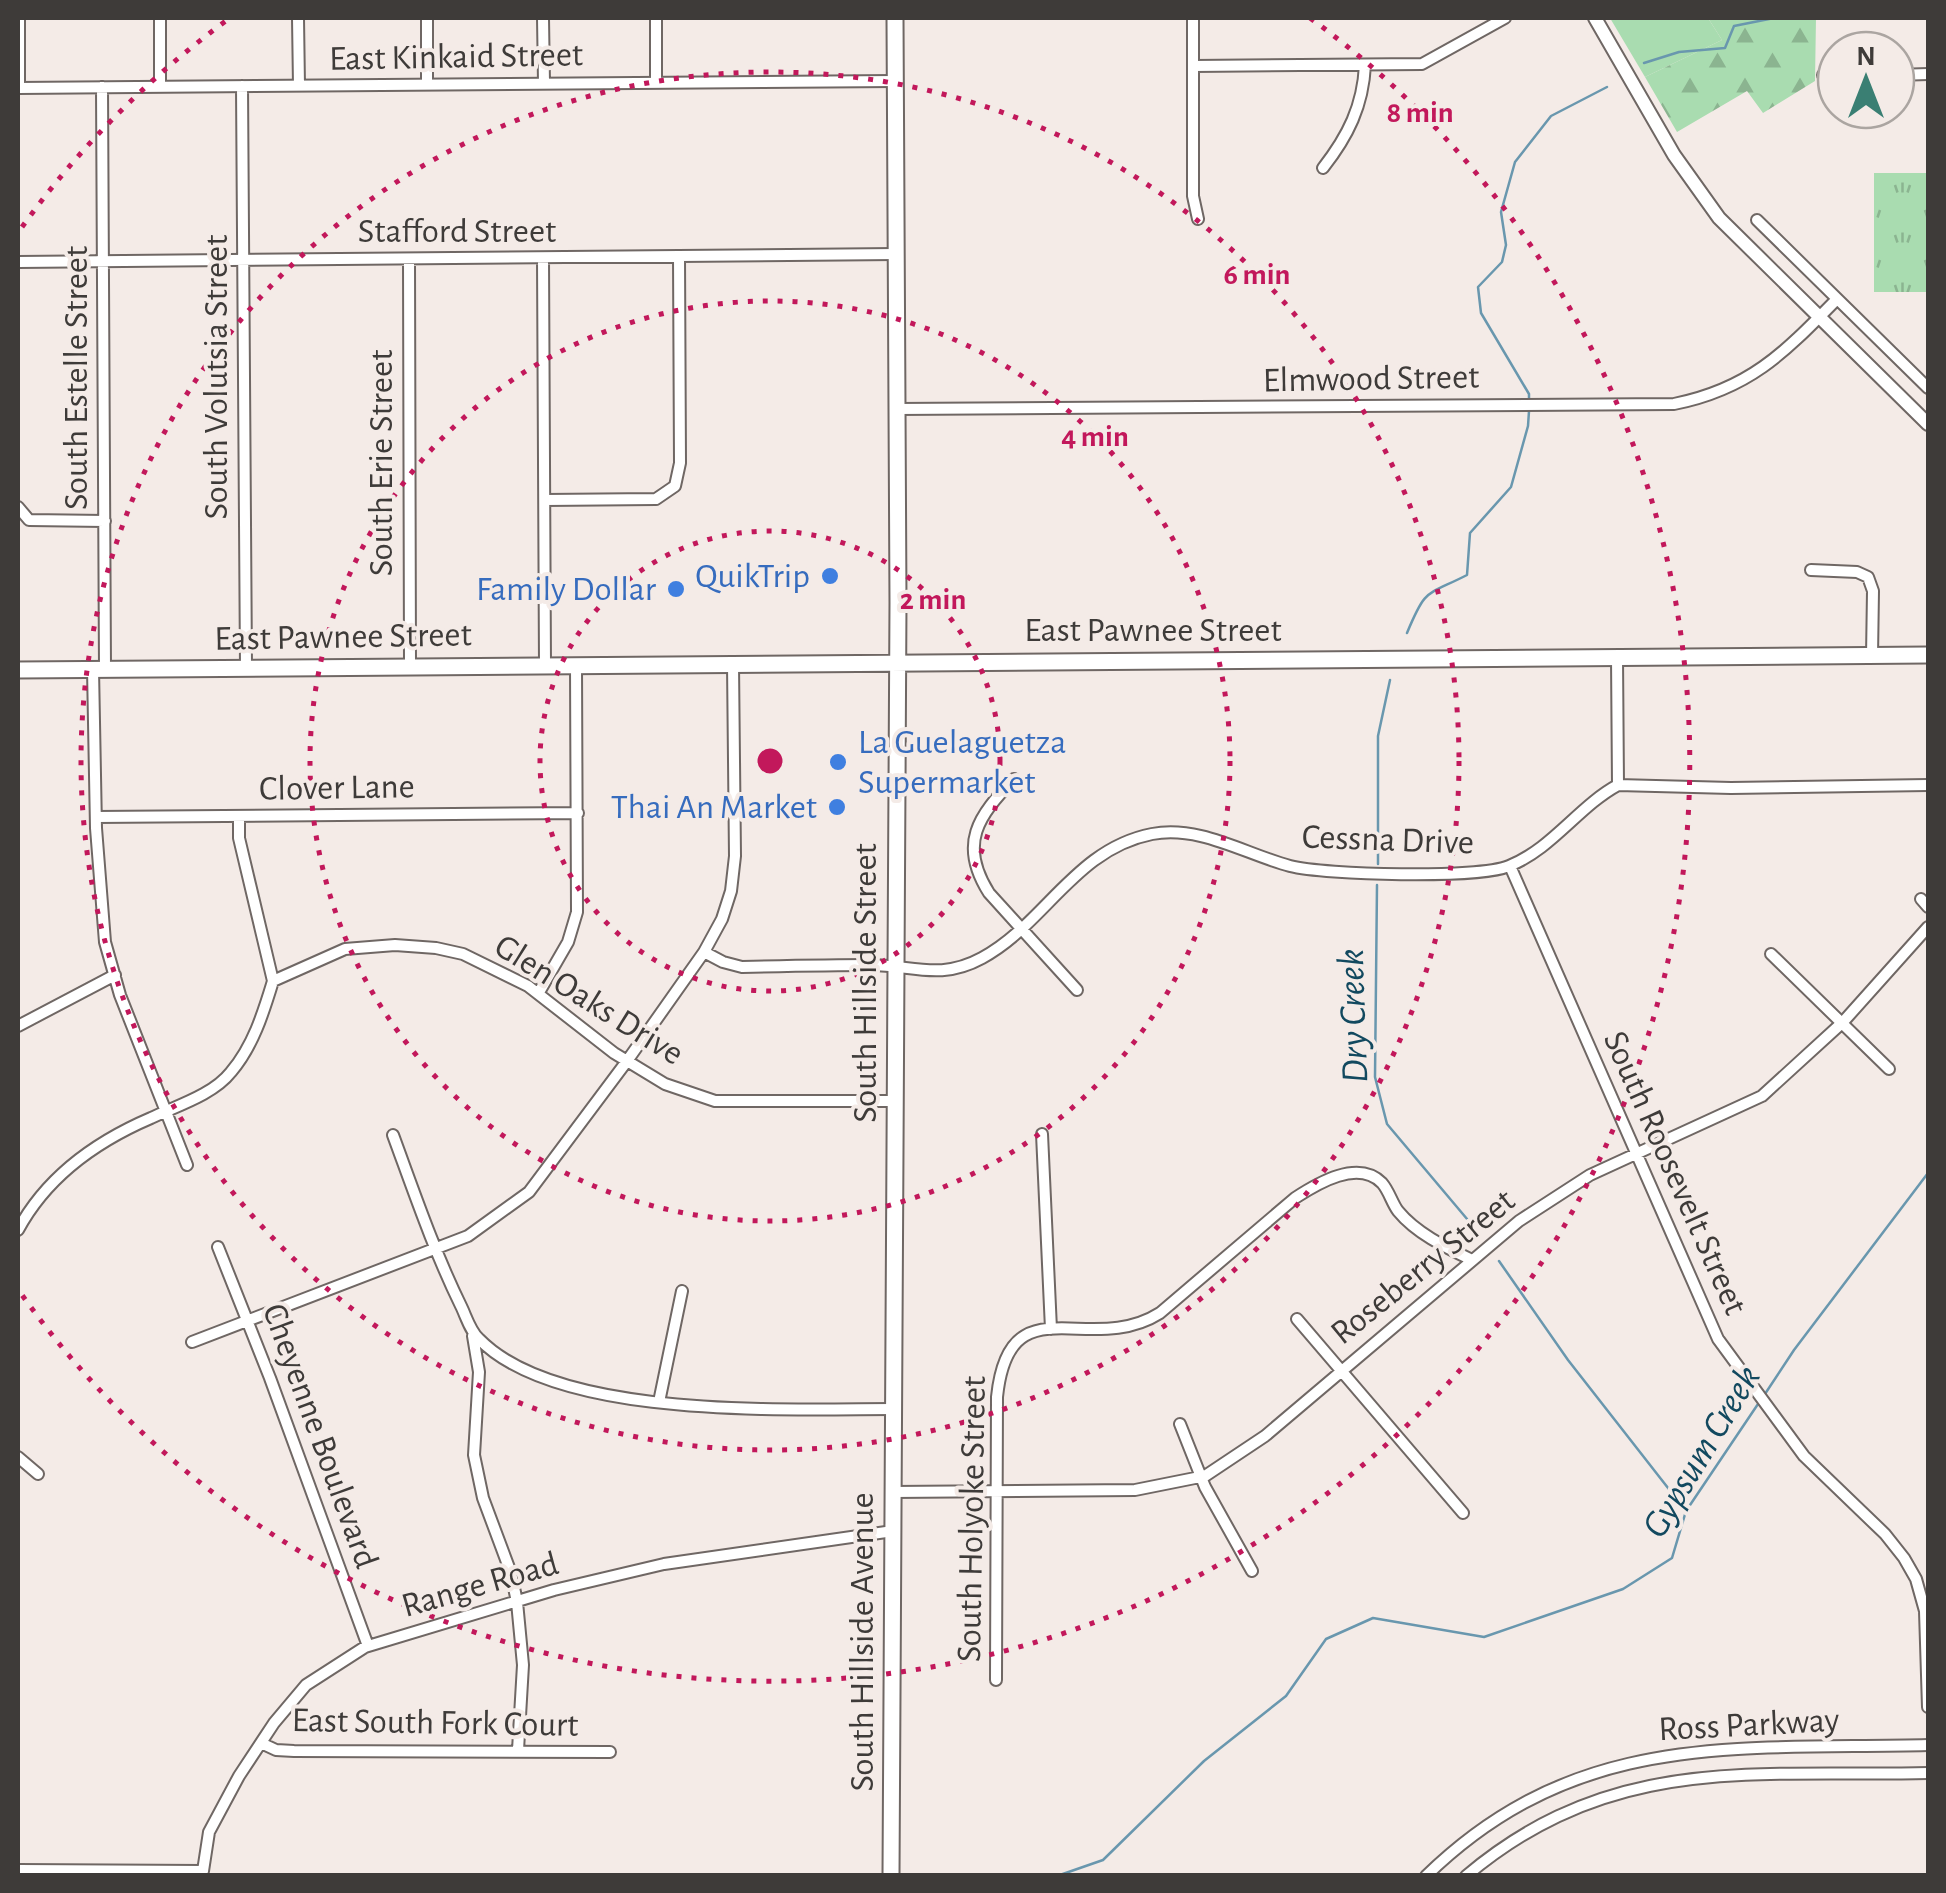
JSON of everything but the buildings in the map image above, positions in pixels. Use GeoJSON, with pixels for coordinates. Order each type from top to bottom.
{"type":"FeatureCollection","features":[{"type":"Feature","properties":{"kind":"main road","name":"South Hillside Street"},"geometry":{"type":"LineString","coordinates":[[894,1409],[895,18]]}},
{"type":"Feature","properties":{"kind":"main road","name":"East Pawnee Street"},"geometry":{"type":"LineString","coordinates":[[18,670],[1928,655]]}},
{"type":"Feature","properties":{"kind":"main road","name":"South Hillside Avenue"},"geometry":{"type":"LineString","coordinates":[[891,1876],[894,1409]]}},
{"type":"Feature","properties":{"kind":"street"},"geometry":{"type":"LineString","coordinates":[[18,88],[19,18]]}},
{"type":"Feature","properties":{"kind":"street"},"geometry":{"type":"LineString","coordinates":[[160,18],[160,87]]}},
{"type":"Feature","properties":{"kind":"street"},"geometry":{"type":"LineString","coordinates":[[298,18],[299,86]]}},
{"type":"Feature","properties":{"kind":"street"},"geometry":{"type":"LineString","coordinates":[[426,18],[427,84]]}},
{"type":"Feature","properties":{"kind":"street"},"geometry":{"type":"LineString","coordinates":[[544,18],[544,83]]}},
{"type":"Feature","properties":{"kind":"street"},"geometry":{"type":"LineString","coordinates":[[656,18],[656,82]]}},
{"type":"Feature","properties":{"kind":"street"},"geometry":{"type":"LineString","coordinates":[[1193,18],[1193,196],[1198,219]]}},
{"type":"Feature","properties":{"kind":"street"},"geometry":{"type":"LineString","coordinates":[[1194,66],[1422,64],[1505,18]]}},
{"type":"Feature","properties":{"kind":"street"},"geometry":{"type":"LineString","coordinates":[[1595,18],[1674,154],[1719,218],[1928,424]]}},
{"type":"Feature","properties":{"kind":"street"},"geometry":{"type":"LineString","coordinates":[[1323,168],[1343,142],[1363,96],[1365,66]]}},
{"type":"Feature","properties":{"kind":"street","name":"East Kinkaid Street"},"geometry":{"type":"LineString","coordinates":[[18,88],[895,81]]}},
{"type":"Feature","properties":{"kind":"street","name":"South Volutsia Street"},"geometry":{"type":"LineString","coordinates":[[242,86],[246,668]]}},
{"type":"Feature","properties":{"kind":"street","name":"South Estelle Street"},"geometry":{"type":"LineString","coordinates":[[99,669],[104,521],[102,87]]}},
{"type":"Feature","properties":{"kind":"street"},"geometry":{"type":"LineString","coordinates":[[1757,220],[1928,388]]}},
{"type":"Feature","properties":{"kind":"street","name":"Stafford Street"},"geometry":{"type":"LineString","coordinates":[[18,262],[896,254]]}},
{"type":"Feature","properties":{"kind":"street"},"geometry":{"type":"LineString","coordinates":[[545,500],[656,499],[674,486],[680,463],[679,256]]}},
{"type":"Feature","properties":{"kind":"street"},"geometry":{"type":"LineString","coordinates":[[543,258],[545,665]]}},
{"type":"Feature","properties":{"kind":"street","name":"South Erie Street"},"geometry":{"type":"LineString","coordinates":[[408,259],[410,666]]}},
{"type":"Feature","properties":{"kind":"street","name":"Elmwood Street"},"geometry":{"type":"LineString","coordinates":[[896,409],[1674,404],[1708,398],[1742,383],[1770,364],[1837,299]]}},
{"type":"Feature","properties":{"kind":"street"},"geometry":{"type":"LineString","coordinates":[[18,507],[28,520],[104,521]]}},
{"type":"Feature","properties":{"kind":"street"},"geometry":{"type":"LineString","coordinates":[[1811,570],[1856,572],[1868,577],[1874,591],[1872,656]]}},
{"type":"Feature","properties":{"kind":"street"},"geometry":{"type":"LineString","coordinates":[[1617,657],[1618,785]]}},
{"type":"Feature","properties":{"kind":"street"},"geometry":{"type":"LineString","coordinates":[[192,1342],[468,1236],[529,1192],[628,1061],[704,952],[722,919],[731,891],[735,856],[733,664]]}},
{"type":"Feature","properties":{"kind":"street"},"geometry":{"type":"LineString","coordinates":[[538,994],[574,928],[577,912],[576,665]]}},
{"type":"Feature","properties":{"kind":"street"},"geometry":{"type":"LineString","coordinates":[[99,669],[96,817],[106,942],[188,1166]]}},
{"type":"Feature","properties":{"kind":"street"},"geometry":{"type":"LineString","coordinates":[[1014,779],[986,808],[974,834],[973,857],[978,875],[989,893],[1077,990]]}},
{"type":"Feature","properties":{"kind":"street"},"geometry":{"type":"LineString","coordinates":[[1510,866],[1530,856],[1618,785],[1928,785]]}},
{"type":"Feature","properties":{"kind":"street","name":"Clover Lane"},"geometry":{"type":"LineString","coordinates":[[96,817],[578,814]]}},
{"type":"Feature","properties":{"kind":"street"},"geometry":{"type":"LineString","coordinates":[[18,1230],[50,1184],[83,1153],[230,1075],[258,1030],[273,982],[239,838],[239,816]]}},
{"type":"Feature","properties":{"kind":"street","name":"Cessna Drive"},"geometry":{"type":"LineString","coordinates":[[704,952],[742,967],[870,965],[909,971],[958,968],[995,950],[1105,852],[1164,832],[1207,837],[1280,863],[1326,872],[1456,872],[1510,866]]}},
{"type":"Feature","properties":{"kind":"street","name":"South Roosevelt Street"},"geometry":{"type":"LineString","coordinates":[[1510,866],[1718,1339],[1804,1456],[1885,1534],[1916,1580],[1925,1611],[1928,1707]]}},
{"type":"Feature","properties":{"kind":"street","name":"Roseberry Street"},"geometry":{"type":"LineString","coordinates":[[893,1492],[1135,1490],[1201,1477],[1266,1436],[1519,1221],[1590,1175],[1762,1096],[1843,1022],[1928,927]]}},
{"type":"Feature","properties":{"kind":"street","name":"Glen Oaks Drive"},"geometry":{"type":"LineString","coordinates":[[273,982],[345,949],[436,948],[463,954],[538,994],[665,1084],[715,1101],[896,1101]]}},
{"type":"Feature","properties":{"kind":"street"},"geometry":{"type":"LineString","coordinates":[[1771,954],[1889,1069]]}},
{"type":"Feature","properties":{"kind":"street"},"geometry":{"type":"LineString","coordinates":[[18,1026],[115,975]]}},
{"type":"Feature","properties":{"kind":"street"},"geometry":{"type":"LineString","coordinates":[[393,1134],[472,1330],[480,1372],[474,1455],[483,1498],[511,1573],[517,1602],[523,1665],[518,1750]]}},
{"type":"Feature","properties":{"kind":"street"},"geometry":{"type":"LineString","coordinates":[[1042,1134],[1051,1329],[1101,1330],[1142,1324],[1295,1198],[1319,1182],[1346,1175],[1364,1173],[1381,1183],[1399,1212],[1424,1234],[1470,1259]]}},
{"type":"Feature","properties":{"kind":"street","name":"Cheyenne Boulevard"},"geometry":{"type":"LineString","coordinates":[[218,1247],[368,1646]]}},
{"type":"Feature","properties":{"kind":"street"},"geometry":{"type":"LineString","coordinates":[[659,1402],[682,1291]]}},
{"type":"Feature","properties":{"kind":"street"},"geometry":{"type":"LineString","coordinates":[[1297,1318],[1463,1513]]}},
{"type":"Feature","properties":{"kind":"street","name":"South Holyoke Street"},"geometry":{"type":"LineString","coordinates":[[996,1680],[1000,1369],[1015,1340],[1051,1329]]}},
{"type":"Feature","properties":{"kind":"street"},"geometry":{"type":"LineString","coordinates":[[472,1330],[493,1351],[562,1384],[659,1402],[734,1409],[894,1409]]}},
{"type":"Feature","properties":{"kind":"street"},"geometry":{"type":"LineString","coordinates":[[1180,1424],[1201,1477],[1252,1572]]}},
{"type":"Feature","properties":{"kind":"street"},"geometry":{"type":"LineString","coordinates":[[18,1457],[38,1474]]}},
{"type":"Feature","properties":{"kind":"street","name":"Range Road"},"geometry":{"type":"LineString","coordinates":[[18,1870],[203,1872],[209,1832],[261,1743],[306,1685],[368,1646],[664,1564],[893,1532]]}},
{"type":"Feature","properties":{"kind":"street","name":"East South Fork Court"},"geometry":{"type":"LineString","coordinates":[[261,1743],[294,1752],[610,1752]]}},
{"type":"Feature","properties":{"kind":"street","name":"Ross Parkway"},"geometry":{"type":"LineString","coordinates":[[1432,1874],[1475,1834],[1515,1808],[1562,1784],[1632,1761],[1724,1749],[1928,1746]]}},
{"type":"Feature","properties":{"kind":"street","name":"Ross Parkway"},"geometry":{"type":"LineString","coordinates":[[1466,1876],[1511,1842],[1562,1814],[1622,1790],[1656,1782],[1726,1775],[1928,1772]]}},
{"type":"Feature","properties":{"kind":"green space"},"geometry":{"type":"Polygon","coordinates":[[[1610,18],[1708,18],[1722,40],[1645,77],[1610,18]]]}},
{"type":"Feature","properties":{"kind":"green space"},"geometry":{"type":"Polygon","coordinates":[[[1708,18],[1816,18],[1815,81],[1763,113],[1747,91],[1677,132],[1645,77],[1722,40],[1708,18]]]}},
{"type":"Feature","properties":{"kind":"green space"},"geometry":{"type":"Polygon","coordinates":[[[1874,173],[1928,173],[1928,292],[1874,292],[1874,173]]]}},
{"type":"Feature","properties":{"kind":"waterway","name":"Dry Creek"},"geometry":{"type":"LineString","coordinates":[[1644,63],[1679,52],[1725,48],[1734,26],[1774,18]]}},
{"type":"Feature","properties":{"kind":"waterway","name":"Dry Creek"},"geometry":{"type":"LineString","coordinates":[[1529,403],[1529,394],[1481,313],[1478,287],[1502,262],[1506,245],[1501,212],[1515,162],[1551,116],[1607,87]]}},
{"type":"Feature","properties":{"kind":"waterway","name":"Dry Creek"},"geometry":{"type":"LineString","coordinates":[[1407,633],[1429,595],[1467,575],[1470,533],[1511,487],[1529,411]]}},
{"type":"Feature","properties":{"kind":"waterway","name":"Dry Creek"},"geometry":{"type":"LineString","coordinates":[[1378,864],[1378,736],[1390,680]]}},
{"type":"Feature","properties":{"kind":"waterway","name":"Dry Creek"},"geometry":{"type":"LineString","coordinates":[[1377,885],[1375,1077],[1387,1124],[1478,1232]]}},
{"type":"Feature","properties":{"kind":"waterway","name":"Gypsum Creek"},"geometry":{"type":"LineString","coordinates":[[1763,1397],[1928,1173]]}},
{"type":"Feature","properties":{"kind":"waterway","name":"Dry Creek"},"geometry":{"type":"LineString","coordinates":[[1499,1261],[1568,1360],[1686,1511]]}},
{"type":"Feature","properties":{"kind":"waterway","name":"Gypsum Creek"},"geometry":{"type":"LineString","coordinates":[[1057,1876],[1103,1860],[1204,1761],[1286,1696],[1326,1639],[1373,1618],[1484,1637],[1623,1589],[1672,1558],[1686,1511],[1758,1404]]}},
{"type":"Feature","properties":{"kind":"place","name":"QuikTrip"},"geometry":{"type":"Point","coordinates":[830,576]}},
{"type":"Feature","properties":{"kind":"place","name":"Family Dollar"},"geometry":{"type":"Point","coordinates":[676,589]}},
{"type":"Feature","properties":{"kind":"place","name":"La Guelaguetza Supermarket"},"geometry":{"type":"Point","coordinates":[838,762]}},
{"type":"Feature","properties":{"kind":"place","name":"Thai An Market"},"geometry":{"type":"Point","coordinates":[837,807]}}]}
